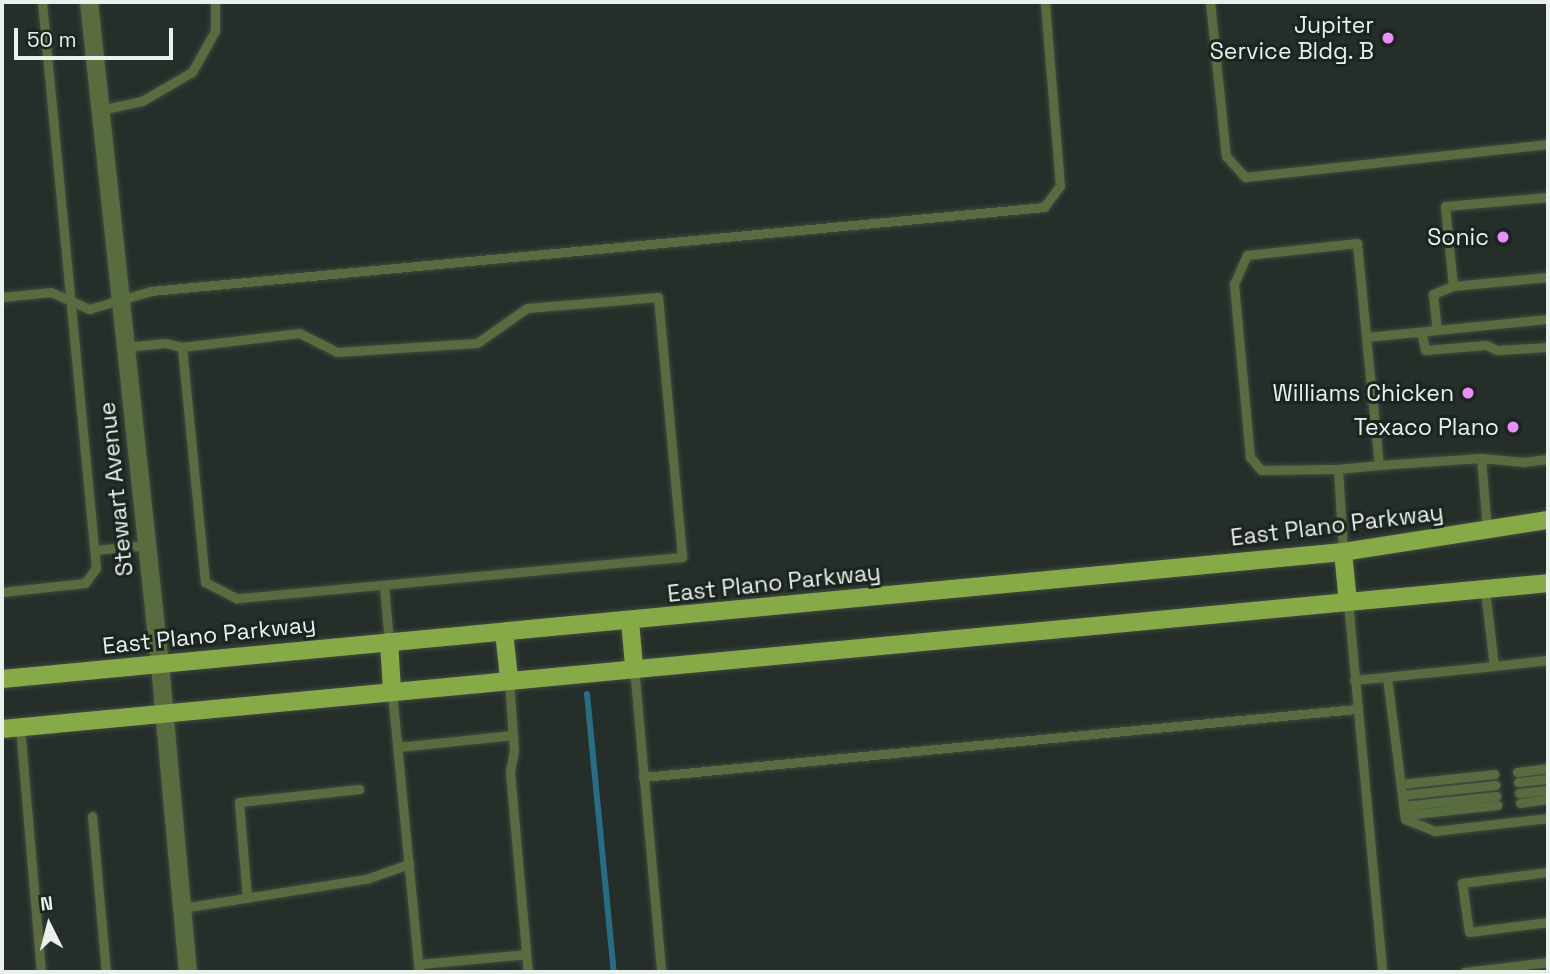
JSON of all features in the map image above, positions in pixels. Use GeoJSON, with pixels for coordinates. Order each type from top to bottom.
{"type":"FeatureCollection","features":[{"type":"Feature","properties":{"kind":"main road","name":"East Plano Parkway"},"geometry":{"type":"LineString","coordinates":[[2,679],[1343,552],[1548,520]]}},
{"type":"Feature","properties":{"kind":"main road"},"geometry":{"type":"LineString","coordinates":[[1343,552],[1348,602]]}},
{"type":"Feature","properties":{"kind":"main road"},"geometry":{"type":"LineString","coordinates":[[2,729],[634,666],[1548,583]]}},
{"type":"Feature","properties":{"kind":"main road"},"geometry":{"type":"LineString","coordinates":[[629,621],[634,666]]}},
{"type":"Feature","properties":{"kind":"main road"},"geometry":{"type":"LineString","coordinates":[[504,632],[509,678]]}},
{"type":"Feature","properties":{"kind":"main road"},"geometry":{"type":"LineString","coordinates":[[389,642],[392,690]]}},
{"type":"Feature","properties":{"kind":"street","name":"Stewart Avenue"},"geometry":{"type":"LineString","coordinates":[[89,2],[160,665],[188,972]]}},
{"type":"Feature","properties":{"kind":"lane"},"geometry":{"type":"LineString","coordinates":[[2,592],[85,583],[96,568],[42,2]]}},
{"type":"Feature","properties":{"kind":"lane"},"geometry":{"type":"LineString","coordinates":[[100,110],[142,101],[192,72],[215,31],[215,2]]}},
{"type":"Feature","properties":{"kind":"lane"},"geometry":{"type":"LineString","coordinates":[[2,297],[51,292],[89,309],[151,291],[1044,207],[1060,186],[1045,2]]}},
{"type":"Feature","properties":{"kind":"lane"},"geometry":{"type":"LineString","coordinates":[[1210,2],[1226,156],[1245,177],[1548,144]]}},
{"type":"Feature","properties":{"kind":"lane"},"geometry":{"type":"LineString","coordinates":[[1453,286],[1446,206],[1548,197]]}},
{"type":"Feature","properties":{"kind":"lane"},"geometry":{"type":"LineString","coordinates":[[1379,465],[1357,243],[1247,255],[1234,284],[1250,457],[1261,470],[1338,469],[1481,458],[1523,462],[1548,459]]}},
{"type":"Feature","properties":{"kind":"lane"},"geometry":{"type":"LineString","coordinates":[[1437,330],[1433,294],[1453,286],[1548,277]]}},
{"type":"Feature","properties":{"kind":"lane"},"geometry":{"type":"LineString","coordinates":[[126,346],[164,343],[182,347],[299,333],[337,352],[477,343],[527,308],[659,297],[682,557],[236,598],[205,582],[182,347]]}},
{"type":"Feature","properties":{"kind":"lane"},"geometry":{"type":"LineString","coordinates":[[1366,337],[1548,319]]}},
{"type":"Feature","properties":{"kind":"lane"},"geometry":{"type":"LineString","coordinates":[[1421,332],[1425,350],[1486,345],[1497,350],[1548,347]]}},
{"type":"Feature","properties":{"kind":"lane"},"geometry":{"type":"LineString","coordinates":[[1481,458],[1487,531]]}},
{"type":"Feature","properties":{"kind":"lane"},"geometry":{"type":"LineString","coordinates":[[1338,469],[1343,552]]}},
{"type":"Feature","properties":{"kind":"lane"},"geometry":{"type":"LineString","coordinates":[[95,550],[147,545]]}},
{"type":"Feature","properties":{"kind":"lane"},"geometry":{"type":"LineString","coordinates":[[384,585],[389,642]]}},
{"type":"Feature","properties":{"kind":"lane"},"geometry":{"type":"LineString","coordinates":[[1485,590],[1493,667]]}},
{"type":"Feature","properties":{"kind":"lane"},"geometry":{"type":"LineString","coordinates":[[1348,602],[1382,972]]}},
{"type":"Feature","properties":{"kind":"lane"},"geometry":{"type":"LineString","coordinates":[[1354,680],[1548,660]]}},
{"type":"Feature","properties":{"kind":"lane"},"geometry":{"type":"LineString","coordinates":[[634,666],[661,972]]}},
{"type":"Feature","properties":{"kind":"lane"},"geometry":{"type":"LineString","coordinates":[[1387,677],[1404,811],[1434,831],[1548,818]]}},
{"type":"Feature","properties":{"kind":"lane"},"geometry":{"type":"LineString","coordinates":[[509,678],[513,735],[510,772],[528,972]]}},
{"type":"Feature","properties":{"kind":"lane"},"geometry":{"type":"LineString","coordinates":[[392,690],[419,968],[526,954]]}},
{"type":"Feature","properties":{"kind":"lane"},"geometry":{"type":"LineString","coordinates":[[643,777],[1356,709]]}},
{"type":"Feature","properties":{"kind":"lane"},"geometry":{"type":"LineString","coordinates":[[20,727],[41,972]]}},
{"type":"Feature","properties":{"kind":"lane"},"geometry":{"type":"LineString","coordinates":[[398,747],[513,735]]}},
{"type":"Feature","properties":{"kind":"lane"},"geometry":{"type":"LineString","coordinates":[[1548,768],[1517,777],[1548,779]]}},
{"type":"Feature","properties":{"kind":"lane"},"geometry":{"type":"LineString","coordinates":[[1401,784],[1494,774]]}},
{"type":"Feature","properties":{"kind":"lane"},"geometry":{"type":"LineString","coordinates":[[1402,795],[1495,785]]}},
{"type":"Feature","properties":{"kind":"lane"},"geometry":{"type":"LineString","coordinates":[[247,898],[239,802],[359,789]]}},
{"type":"Feature","properties":{"kind":"lane"},"geometry":{"type":"LineString","coordinates":[[1548,790],[1520,798],[1548,799]]}},
{"type":"Feature","properties":{"kind":"lane"},"geometry":{"type":"LineString","coordinates":[[1404,811],[1496,801]]}},
{"type":"Feature","properties":{"kind":"lane"},"geometry":{"type":"LineString","coordinates":[[92,816],[106,972]]}},
{"type":"Feature","properties":{"kind":"lane"},"geometry":{"type":"LineString","coordinates":[[182,908],[366,879],[409,864]]}},
{"type":"Feature","properties":{"kind":"lane"},"geometry":{"type":"LineString","coordinates":[[1548,872],[1462,883],[1469,932],[1548,922]]}},
{"type":"Feature","properties":{"kind":"lane"},"geometry":{"type":"LineString","coordinates":[[1464,972],[1548,962]]}},
{"type":"Feature","properties":{"kind":"waterway"},"geometry":{"type":"LineString","coordinates":[[587,694],[614,972]]}},
{"type":"Feature","properties":{"kind":"place","name":"Jupiter Service Bldg. B"},"geometry":{"type":"Point","coordinates":[1388,38]}},
{"type":"Feature","properties":{"kind":"place","name":"Sonic"},"geometry":{"type":"Point","coordinates":[1503,237]}},
{"type":"Feature","properties":{"kind":"place","name":"Williams Chicken"},"geometry":{"type":"Point","coordinates":[1468,393]}},
{"type":"Feature","properties":{"kind":"place","name":"Texaco Plano"},"geometry":{"type":"Point","coordinates":[1513,427]}}]}
